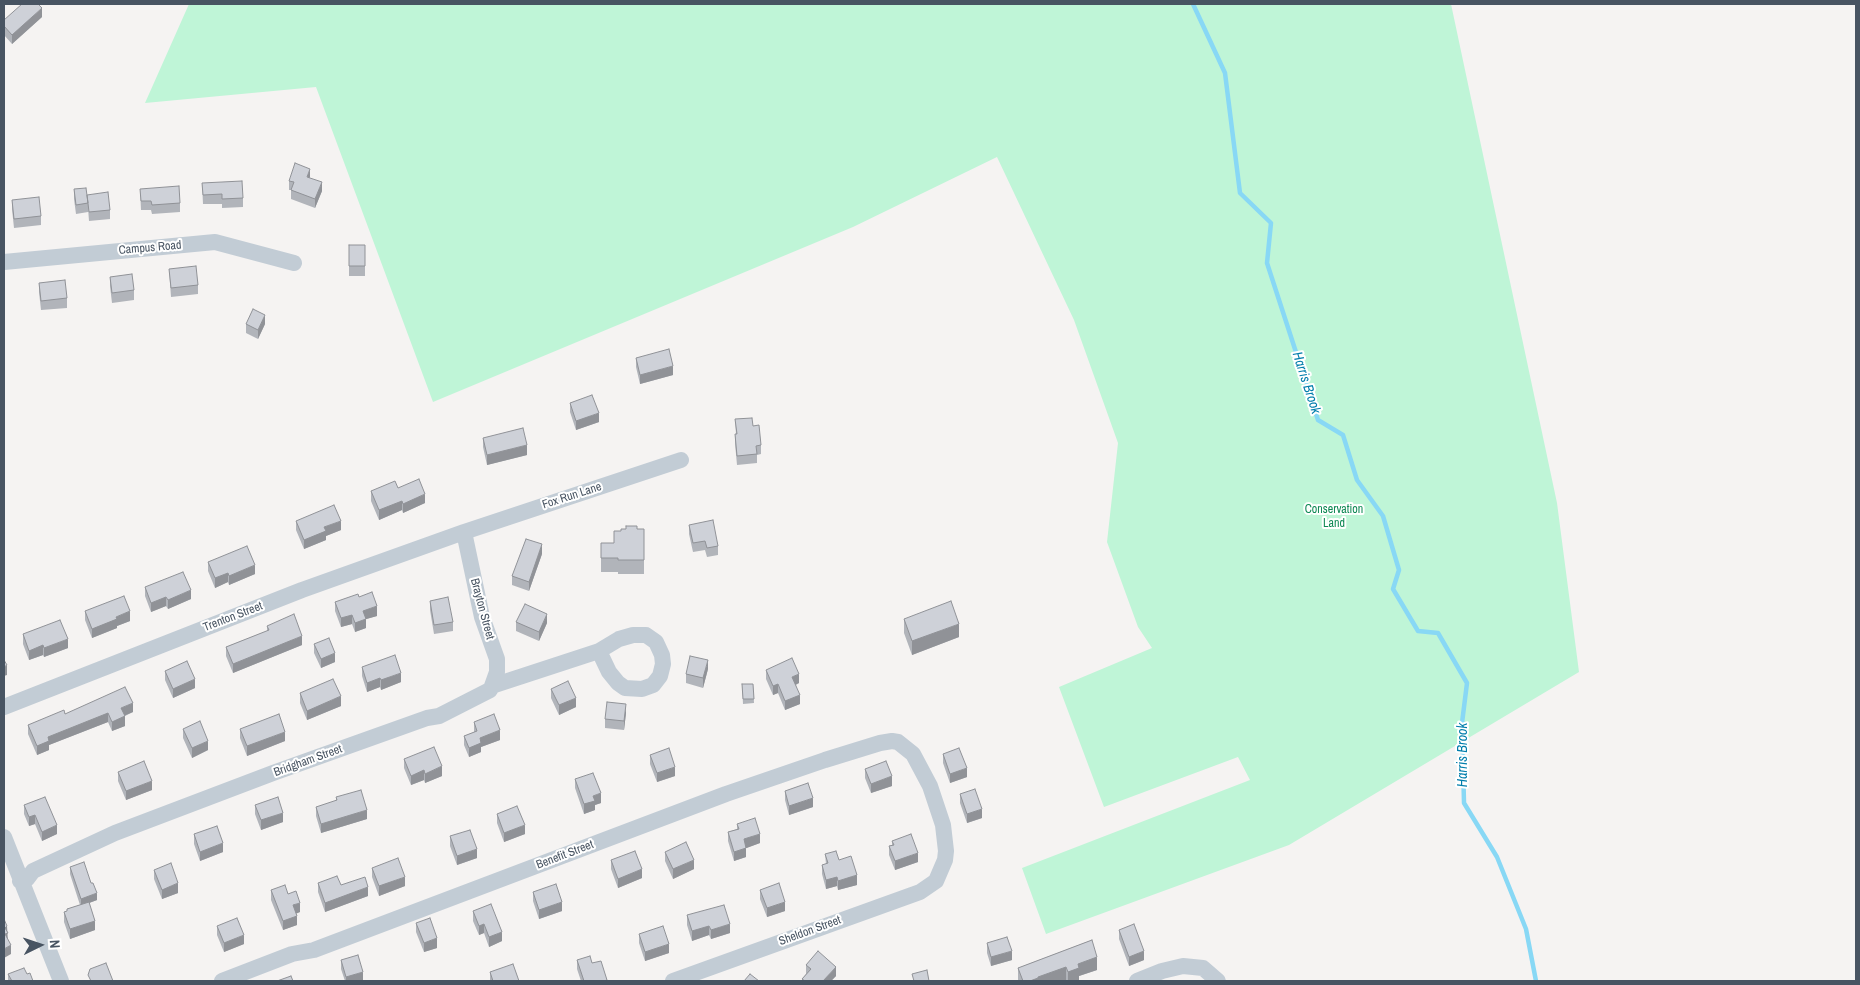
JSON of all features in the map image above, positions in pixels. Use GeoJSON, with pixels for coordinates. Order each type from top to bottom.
{"type":"FeatureCollection","features":[{"type":"Feature","properties":{"kind":"street","name":"Campus Road"},"geometry":{"type":"LineString","coordinates":[[4,262],[215,242],[294,263]]}},
{"type":"Feature","properties":{"kind":"street","name":"Fox Run Lane"},"geometry":{"type":"LineString","coordinates":[[464,532],[681,460]]}},
{"type":"Feature","properties":{"kind":"street","name":"Brayton Street"},"geometry":{"type":"LineString","coordinates":[[464,532],[482,617],[497,659],[497,672],[492,686]]}},
{"type":"Feature","properties":{"kind":"street","name":"Trenton Street"},"geometry":{"type":"LineString","coordinates":[[4,707],[302,590],[464,532]]}},
{"type":"Feature","properties":{"kind":"street","name":"Bridgham Street"},"geometry":{"type":"LineString","coordinates":[[20,881],[27,879],[33,871],[115,833],[273,773],[418,721],[439,716],[490,690],[492,686],[599,651]]}},
{"type":"Feature","properties":{"kind":"street","name":"Benefit Street"},"geometry":{"type":"LineString","coordinates":[[222,981],[292,954],[314,950],[726,794],[825,760],[892,741],[898,742],[917,758],[930,786],[943,825],[946,851],[940,873]]}},
{"type":"Feature","properties":{"kind":"street"},"geometry":{"type":"LineString","coordinates":[[4,837],[20,881],[62,981]]}},
{"type":"Feature","properties":{"kind":"street","name":"Sheldon Street"},"geometry":{"type":"LineString","coordinates":[[673,981],[920,892],[936,881],[940,873]]}},
{"type":"Feature","properties":{"kind":"street"},"geometry":{"type":"LineString","coordinates":[[1136,981],[1173,968],[1193,966],[1202,968],[1218,981]]}},
{"type":"Feature","properties":{"kind":"green space","name":"Conservation Land"},"geometry":{"type":"Polygon","coordinates":[[[189,4],[1451,4],[1557,503],[1579,672],[1289,845],[1046,934],[1022,868],[1250,780],[1238,757],[1104,807],[1059,687],[1152,648],[1138,627],[1107,542],[1118,443],[1074,320],[997,157],[853,227],[433,402],[316,87],[145,103],[189,4]]]}},
{"type":"Feature","properties":{"kind":"building"},"geometry":{"type":"Polygon","coordinates":[[[22,4],[38,4],[42,8],[12,35],[4,26],[4,20],[22,4]]]}},
{"type":"Feature","properties":{"kind":"building"},"geometry":{"type":"Polygon","coordinates":[[[295,163],[310,169],[307,177],[322,182],[315,199],[291,190],[294,182],[289,181],[295,163]]]}},
{"type":"Feature","properties":{"kind":"building"},"geometry":{"type":"Polygon","coordinates":[[[242,181],[243,198],[222,199],[222,194],[203,195],[202,183],[242,181]]]}},
{"type":"Feature","properties":{"kind":"building"},"geometry":{"type":"Polygon","coordinates":[[[179,186],[180,203],[152,205],[151,201],[141,201],[140,189],[179,186]]]}},
{"type":"Feature","properties":{"kind":"building"},"geometry":{"type":"Polygon","coordinates":[[[86,188],[88,203],[76,205],[74,189],[86,188]]]}},
{"type":"Feature","properties":{"kind":"building"},"geometry":{"type":"Polygon","coordinates":[[[108,192],[110,210],[89,212],[87,195],[108,192]]]}},
{"type":"Feature","properties":{"kind":"building"},"geometry":{"type":"Polygon","coordinates":[[[39,197],[41,216],[14,219],[12,200],[39,197]]]}},
{"type":"Feature","properties":{"kind":"building"},"geometry":{"type":"Polygon","coordinates":[[[349,245],[365,245],[365,266],[349,266],[349,245]]]}},
{"type":"Feature","properties":{"kind":"building"},"geometry":{"type":"Polygon","coordinates":[[[196,266],[198,285],[171,288],[169,269],[196,266]]]}},
{"type":"Feature","properties":{"kind":"building"},"geometry":{"type":"Polygon","coordinates":[[[132,274],[134,290],[112,293],[110,277],[132,274]]]}},
{"type":"Feature","properties":{"kind":"building"},"geometry":{"type":"Polygon","coordinates":[[[65,280],[67,298],[41,301],[39,283],[65,280]]]}},
{"type":"Feature","properties":{"kind":"building"},"geometry":{"type":"Polygon","coordinates":[[[253,309],[265,315],[258,330],[246,324],[253,309]]]}},
{"type":"Feature","properties":{"kind":"building"},"geometry":{"type":"Polygon","coordinates":[[[669,349],[673,366],[640,375],[636,358],[669,349]]]}},
{"type":"Feature","properties":{"kind":"building"},"geometry":{"type":"Polygon","coordinates":[[[592,395],[599,413],[576,421],[570,403],[592,395]]]}},
{"type":"Feature","properties":{"kind":"building"},"geometry":{"type":"Polygon","coordinates":[[[752,418],[753,426],[759,425],[761,445],[756,446],[757,454],[737,456],[735,419],[752,418]]]}},
{"type":"Feature","properties":{"kind":"building"},"geometry":{"type":"Polygon","coordinates":[[[523,428],[527,445],[487,455],[483,438],[523,428]]]}},
{"type":"Feature","properties":{"kind":"building"},"geometry":{"type":"Polygon","coordinates":[[[419,479],[425,494],[403,504],[402,501],[379,510],[371,491],[395,481],[398,488],[419,479]]]}},
{"type":"Feature","properties":{"kind":"building"},"geometry":{"type":"Polygon","coordinates":[[[334,505],[341,521],[324,527],[326,531],[304,540],[296,521],[334,505]]]}},
{"type":"Feature","properties":{"kind":"building"},"geometry":{"type":"Polygon","coordinates":[[[713,520],[718,546],[707,548],[705,541],[693,543],[689,525],[713,520]]]}},
{"type":"Feature","properties":{"kind":"building"},"geometry":{"type":"Polygon","coordinates":[[[626,526],[637,526],[637,529],[644,529],[644,560],[601,558],[601,543],[614,543],[614,531],[626,529],[626,526]]]}},
{"type":"Feature","properties":{"kind":"building"},"geometry":{"type":"Polygon","coordinates":[[[526,539],[542,544],[529,582],[512,576],[526,539]]]}},
{"type":"Feature","properties":{"kind":"building"},"geometry":{"type":"Polygon","coordinates":[[[247,546],[255,565],[229,576],[228,573],[215,578],[208,562],[247,546]]]}},
{"type":"Feature","properties":{"kind":"building"},"geometry":{"type":"Polygon","coordinates":[[[183,572],[191,590],[168,600],[166,597],[151,603],[145,587],[183,572]]]}},
{"type":"Feature","properties":{"kind":"building"},"geometry":{"type":"Polygon","coordinates":[[[372,592],[377,606],[363,611],[366,619],[355,623],[352,615],[341,618],[335,602],[358,594],[359,597],[372,592]]]}},
{"type":"Feature","properties":{"kind":"building"},"geometry":{"type":"Polygon","coordinates":[[[124,596],[130,611],[116,617],[117,619],[92,629],[85,611],[124,596]]]}},
{"type":"Feature","properties":{"kind":"building"},"geometry":{"type":"Polygon","coordinates":[[[448,597],[453,622],[434,625],[430,601],[448,597]]]}},
{"type":"Feature","properties":{"kind":"building"},"geometry":{"type":"Polygon","coordinates":[[[951,601],[959,624],[912,641],[904,619],[951,601]]]}},
{"type":"Feature","properties":{"kind":"building"},"geometry":{"type":"Polygon","coordinates":[[[525,604],[547,614],[539,632],[516,622],[525,604]]]}},
{"type":"Feature","properties":{"kind":"building"},"geometry":{"type":"Polygon","coordinates":[[[294,614],[302,636],[233,664],[226,647],[269,630],[267,626],[294,614]]]}},
{"type":"Feature","properties":{"kind":"building"},"geometry":{"type":"Polygon","coordinates":[[[60,620],[68,639],[44,648],[43,645],[29,651],[23,634],[60,620]]]}},
{"type":"Feature","properties":{"kind":"building"},"geometry":{"type":"Polygon","coordinates":[[[329,638],[335,653],[321,659],[314,644],[329,638]]]}},
{"type":"Feature","properties":{"kind":"building"},"geometry":{"type":"Polygon","coordinates":[[[395,655],[401,673],[367,683],[362,667],[395,655]]]}},
{"type":"Feature","properties":{"kind":"building"},"geometry":{"type":"Polygon","coordinates":[[[690,656],[708,660],[703,678],[686,674],[690,656]]]}},
{"type":"Feature","properties":{"kind":"building"},"geometry":{"type":"Polygon","coordinates":[[[792,658],[799,674],[792,677],[800,695],[785,701],[778,684],[773,686],[766,670],[792,658]]]}},
{"type":"Feature","properties":{"kind":"building"},"geometry":{"type":"Polygon","coordinates":[[[187,661],[195,679],[173,689],[165,671],[187,661]]]}},
{"type":"Feature","properties":{"kind":"building"},"geometry":{"type":"Polygon","coordinates":[[[333,679],[341,696],[307,711],[300,693],[333,679]]]}},
{"type":"Feature","properties":{"kind":"building"},"geometry":{"type":"Polygon","coordinates":[[[568,681],[576,698],[559,705],[551,689],[568,681]]]}},
{"type":"Feature","properties":{"kind":"building"},"geometry":{"type":"Polygon","coordinates":[[[742,684],[753,684],[754,699],[743,699],[742,684]]]}},
{"type":"Feature","properties":{"kind":"building"},"geometry":{"type":"Polygon","coordinates":[[[125,687],[133,703],[121,708],[125,716],[112,722],[108,713],[48,737],[49,741],[37,746],[28,725],[64,710],[65,714],[125,687]]]}},
{"type":"Feature","properties":{"kind":"building"},"geometry":{"type":"Polygon","coordinates":[[[607,702],[626,704],[624,721],[605,719],[607,702]]]}},
{"type":"Feature","properties":{"kind":"building"},"geometry":{"type":"Polygon","coordinates":[[[279,714],[285,732],[247,746],[240,729],[279,714]]]}},
{"type":"Feature","properties":{"kind":"building"},"geometry":{"type":"Polygon","coordinates":[[[494,714],[500,730],[480,738],[481,743],[469,748],[464,736],[477,731],[474,722],[494,714]]]}},
{"type":"Feature","properties":{"kind":"building"},"geometry":{"type":"Polygon","coordinates":[[[200,721],[208,741],[192,748],[183,729],[200,721]]]}},
{"type":"Feature","properties":{"kind":"building"},"geometry":{"type":"Polygon","coordinates":[[[434,747],[442,766],[425,774],[424,770],[411,776],[404,759],[434,747]]]}},
{"type":"Feature","properties":{"kind":"building"},"geometry":{"type":"Polygon","coordinates":[[[669,748],[675,767],[657,773],[650,755],[669,748]]]}},
{"type":"Feature","properties":{"kind":"building"},"geometry":{"type":"Polygon","coordinates":[[[959,748],[967,768],[950,774],[943,754],[959,748]]]}},
{"type":"Feature","properties":{"kind":"building"},"geometry":{"type":"Polygon","coordinates":[[[144,761],[152,781],[126,791],[118,772],[144,761]]]}},
{"type":"Feature","properties":{"kind":"building"},"geometry":{"type":"Polygon","coordinates":[[[886,761],[892,776],[871,784],[865,769],[886,761]]]}},
{"type":"Feature","properties":{"kind":"building"},"geometry":{"type":"Polygon","coordinates":[[[593,773],[601,793],[593,796],[595,801],[584,804],[575,779],[593,773]]]}},
{"type":"Feature","properties":{"kind":"building"},"geometry":{"type":"Polygon","coordinates":[[[808,783],[813,798],[789,806],[785,791],[808,783]]]}},
{"type":"Feature","properties":{"kind":"building"},"geometry":{"type":"Polygon","coordinates":[[[975,789],[982,809],[967,814],[960,794],[975,789]]]}},
{"type":"Feature","properties":{"kind":"building"},"geometry":{"type":"Polygon","coordinates":[[[361,790],[367,810],[321,824],[316,807],[337,800],[336,797],[361,790]]]}},
{"type":"Feature","properties":{"kind":"building"},"geometry":{"type":"Polygon","coordinates":[[[45,797],[57,825],[42,832],[35,815],[29,817],[24,805],[45,797]]]}},
{"type":"Feature","properties":{"kind":"building"},"geometry":{"type":"Polygon","coordinates":[[[278,797],[283,813],[261,820],[255,805],[278,797]]]}},
{"type":"Feature","properties":{"kind":"building"},"geometry":{"type":"Polygon","coordinates":[[[517,806],[525,825],[504,833],[497,814],[517,806]]]}},
{"type":"Feature","properties":{"kind":"building"},"geometry":{"type":"Polygon","coordinates":[[[755,818],[760,834],[744,839],[746,848],[734,852],[728,832],[739,829],[737,824],[755,818]]]}},
{"type":"Feature","properties":{"kind":"building"},"geometry":{"type":"Polygon","coordinates":[[[217,826],[223,843],[200,852],[194,834],[217,826]]]}},
{"type":"Feature","properties":{"kind":"building"},"geometry":{"type":"Polygon","coordinates":[[[470,830],[477,849],[457,856],[450,836],[470,830]]]}},
{"type":"Feature","properties":{"kind":"building"},"geometry":{"type":"Polygon","coordinates":[[[911,834],[918,853],[895,861],[889,846],[894,845],[892,841],[911,834]]]}},
{"type":"Feature","properties":{"kind":"building"},"geometry":{"type":"Polygon","coordinates":[[[686,842],[694,860],[673,869],[665,852],[686,842]]]}},
{"type":"Feature","properties":{"kind":"building"},"geometry":{"type":"Polygon","coordinates":[[[635,851],[642,869],[618,879],[611,860],[635,851]]]}},
{"type":"Feature","properties":{"kind":"building"},"geometry":{"type":"Polygon","coordinates":[[[836,851],[839,860],[851,856],[857,875],[838,881],[837,877],[826,880],[822,865],[828,863],[825,854],[836,851]]]}},
{"type":"Feature","properties":{"kind":"building"},"geometry":{"type":"Polygon","coordinates":[[[398,858],[405,877],[379,886],[372,868],[398,858]]]}},
{"type":"Feature","properties":{"kind":"building"},"geometry":{"type":"Polygon","coordinates":[[[84,862],[91,883],[93,883],[97,893],[81,899],[70,867],[84,862]]]}},
{"type":"Feature","properties":{"kind":"building"},"geometry":{"type":"Polygon","coordinates":[[[171,863],[178,883],[162,890],[154,870],[171,863]]]}},
{"type":"Feature","properties":{"kind":"building"},"geometry":{"type":"Polygon","coordinates":[[[337,876],[341,885],[365,877],[368,887],[325,903],[318,883],[337,876]]]}},
{"type":"Feature","properties":{"kind":"building"},"geometry":{"type":"Polygon","coordinates":[[[779,883],[785,902],[767,908],[760,890],[779,883]]]}},
{"type":"Feature","properties":{"kind":"building"},"geometry":{"type":"Polygon","coordinates":[[[556,884],[562,902],[539,910],[533,892],[556,884]]]}},
{"type":"Feature","properties":{"kind":"building"},"geometry":{"type":"Polygon","coordinates":[[[285,885],[288,894],[296,891],[300,903],[293,905],[297,916],[283,921],[271,890],[285,885]]]}},
{"type":"Feature","properties":{"kind":"building"},"geometry":{"type":"Polygon","coordinates":[[[89,902],[95,921],[70,929],[64,912],[67,909],[89,902]]]}},
{"type":"Feature","properties":{"kind":"building"},"geometry":{"type":"Polygon","coordinates":[[[491,904],[502,932],[489,937],[484,924],[479,926],[473,911],[491,904]]]}},
{"type":"Feature","properties":{"kind":"building"},"geometry":{"type":"Polygon","coordinates":[[[724,905],[730,924],[711,930],[709,926],[692,931],[687,915],[724,905]]]}},
{"type":"Feature","properties":{"kind":"building"},"geometry":{"type":"Polygon","coordinates":[[[237,918],[244,935],[224,943],[217,926],[237,918]]]}},
{"type":"Feature","properties":{"kind":"building"},"geometry":{"type":"Polygon","coordinates":[[[430,918],[437,938],[424,943],[416,923],[430,918]]]}},
{"type":"Feature","properties":{"kind":"building"},"geometry":{"type":"Polygon","coordinates":[[[4,919],[7,926],[5,928],[8,933],[5,934],[11,945],[4,949],[4,919]]]}},
{"type":"Feature","properties":{"kind":"building"},"geometry":{"type":"Polygon","coordinates":[[[1134,924],[1144,951],[1129,957],[1119,930],[1134,924]]]}},
{"type":"Feature","properties":{"kind":"building"},"geometry":{"type":"Polygon","coordinates":[[[663,926],[669,944],[645,952],[639,934],[663,926]]]}},
{"type":"Feature","properties":{"kind":"building"},"geometry":{"type":"Polygon","coordinates":[[[1007,937],[1012,951],[991,957],[987,943],[1007,937]]]}},
{"type":"Feature","properties":{"kind":"building"},"geometry":{"type":"Polygon","coordinates":[[[1092,940],[1097,957],[1078,964],[1079,968],[1068,972],[1066,967],[1030,981],[1023,981],[1018,968],[1092,940]]]}},
{"type":"Feature","properties":{"kind":"building"},"geometry":{"type":"Polygon","coordinates":[[[818,951],[836,967],[823,981],[805,981],[802,979],[811,969],[806,965],[818,951]]]}},
{"type":"Feature","properties":{"kind":"building"},"geometry":{"type":"Polygon","coordinates":[[[358,955],[363,972],[346,977],[341,960],[358,955]]]}},
{"type":"Feature","properties":{"kind":"building"},"geometry":{"type":"Polygon","coordinates":[[[590,956],[592,963],[601,961],[607,980],[584,981],[577,960],[590,956]]]}},
{"type":"Feature","properties":{"kind":"building"},"geometry":{"type":"Polygon","coordinates":[[[106,963],[113,981],[91,981],[88,975],[90,969],[106,963]]]}},
{"type":"Feature","properties":{"kind":"building"},"geometry":{"type":"Polygon","coordinates":[[[513,964],[519,981],[493,981],[490,972],[513,964]]]}},
{"type":"Feature","properties":{"kind":"building"},"geometry":{"type":"Polygon","coordinates":[[[24,968],[27,974],[30,973],[33,981],[12,981],[8,974],[24,968]]]}},
{"type":"Feature","properties":{"kind":"building"},"geometry":{"type":"Polygon","coordinates":[[[927,970],[929,981],[914,981],[912,974],[927,970]]]}},
{"type":"Feature","properties":{"kind":"building"},"geometry":{"type":"Polygon","coordinates":[[[750,974],[759,981],[744,981],[750,974]]]}},
{"type":"Feature","properties":{"kind":"building"},"geometry":{"type":"Polygon","coordinates":[[[291,976],[293,981],[277,981],[291,976]]]}},
{"type":"Feature","properties":{"kind":"waterway","name":"Harris Brook"},"geometry":{"type":"LineString","coordinates":[[1193,4],[1225,73],[1240,193],[1271,223],[1267,263],[1318,420],[1343,435],[1357,480],[1383,516],[1399,570],[1393,589],[1418,631],[1438,633],[1467,683],[1462,723],[1464,803],[1497,857],[1526,929],[1536,981]]}}]}
